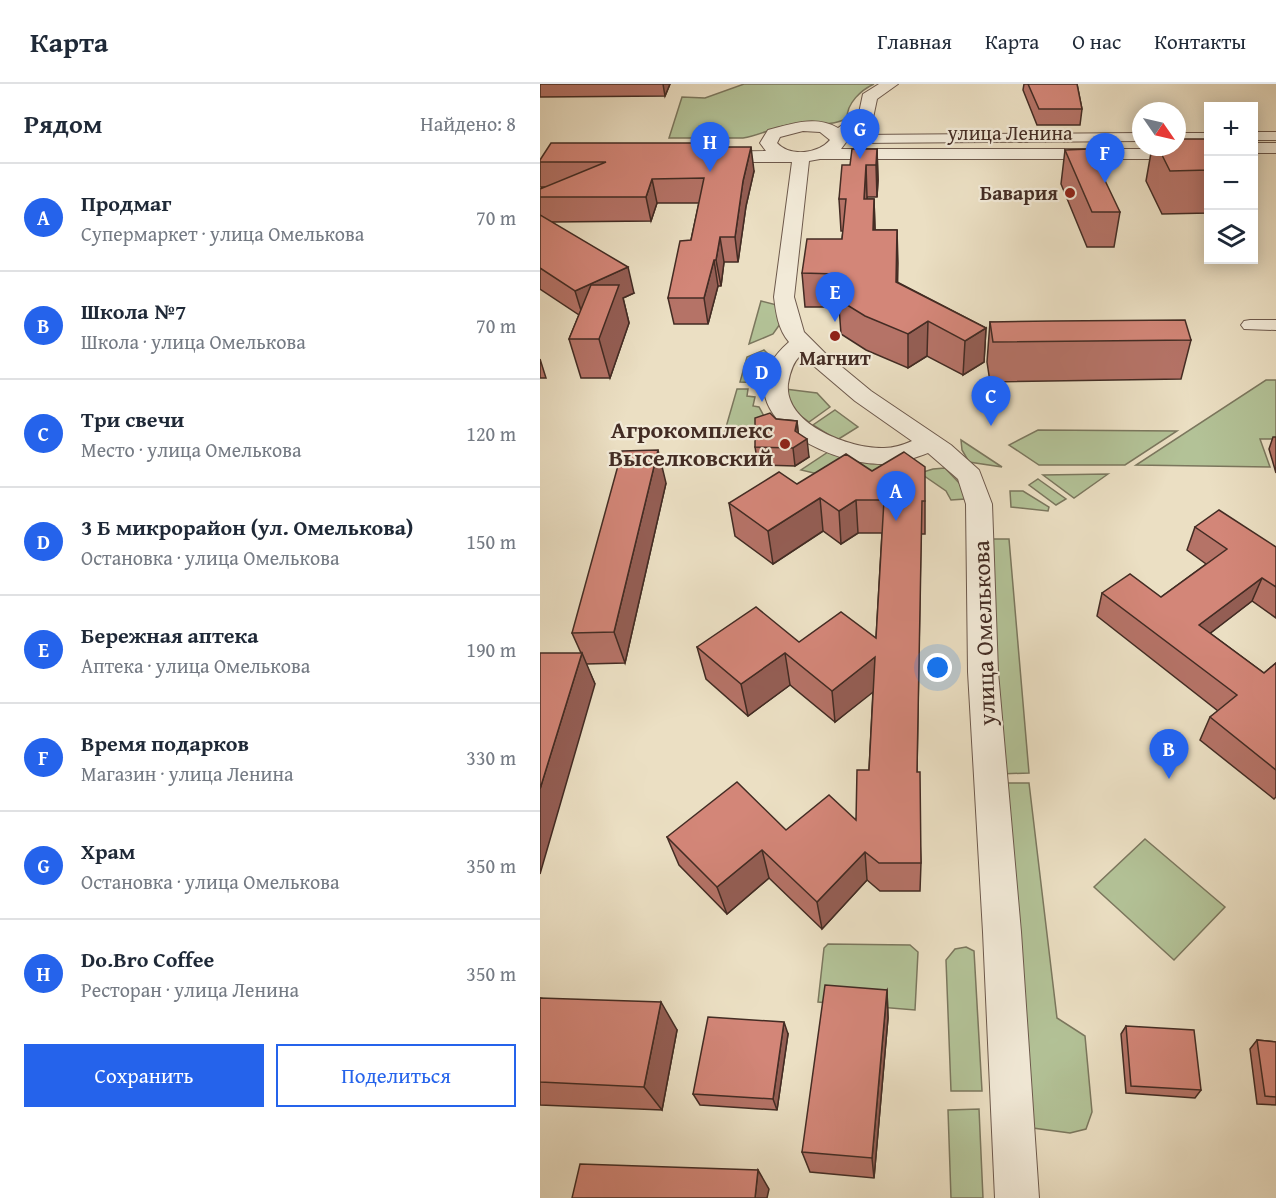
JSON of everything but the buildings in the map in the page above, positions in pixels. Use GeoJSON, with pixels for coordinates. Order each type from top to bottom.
{"type":"FeatureCollection","features":[{"type":"Feature","properties":{"kind":"street"},"geometry":{"type":"LineString","coordinates":[[838,136],[867,115],[869,97],[890,84]]}},
{"type":"Feature","properties":{"kind":"street"},"geometry":{"type":"LineString","coordinates":[[802,126],[824,128],[838,136],[920,152],[806,156],[696,154],[752,147],[781,130],[802,126]]}},
{"type":"Feature","properties":{"kind":"street"},"geometry":{"type":"LineString","coordinates":[[769,138],[770,148],[776,152],[806,156],[836,146],[839,141],[838,136]]}},
{"type":"Feature","properties":{"kind":"street"},"geometry":{"type":"LineString","coordinates":[[1258,136],[1276,136]]}},
{"type":"Feature","properties":{"kind":"street"},"geometry":{"type":"LineString","coordinates":[[858,139],[1132,137]]}},
{"type":"Feature","properties":{"kind":"street"},"geometry":{"type":"LineString","coordinates":[[1186,137],[1204,137]]}},
{"type":"Feature","properties":{"kind":"street","name":"улица Ленина"},"geometry":{"type":"LineString","coordinates":[[920,152],[1204,148]]}},
{"type":"Feature","properties":{"kind":"street"},"geometry":{"type":"LineString","coordinates":[[1258,148],[1276,148]]}},
{"type":"Feature","properties":{"kind":"street","name":"улица Ленина"},"geometry":{"type":"LineString","coordinates":[[920,152],[1204,154]]}},
{"type":"Feature","properties":{"kind":"street"},"geometry":{"type":"LineString","coordinates":[[1258,153],[1276,153]]}},
{"type":"Feature","properties":{"kind":"street","name":"улица Омелькова"},"geometry":{"type":"LineString","coordinates":[[806,156],[784,297],[788,319],[794,334],[817,358],[863,396],[931,443],[970,476],[979,504],[983,672],[1002,932],[1017,1198]]}},
{"type":"Feature","properties":{"kind":"street"},"geometry":{"type":"LineString","coordinates":[[1250,325],[1276,325]]}},
{"type":"Feature","properties":{"kind":"street"},"geometry":{"type":"LineString","coordinates":[[802,342],[783,360],[776,384],[779,406],[792,421],[818,439],[857,454],[883,456],[906,453],[931,443]]}},
{"type":"Feature","properties":{"kind":"green space"},"geometry":{"type":"Polygon","coordinates":[[[744,84],[874,84],[856,98],[849,107],[847,118],[835,123],[787,125],[743,138],[669,138],[682,97],[705,98],[744,84]]]}},
{"type":"Feature","properties":{"kind":"green space"},"geometry":{"type":"Polygon","coordinates":[[[761,301],[777,305],[780,324],[773,334],[749,344],[761,301]]]}},
{"type":"Feature","properties":{"kind":"green space"},"geometry":{"type":"Polygon","coordinates":[[[764,350],[773,359],[768,383],[740,382],[747,357],[764,350]]]}},
{"type":"Feature","properties":{"kind":"green space"},"geometry":{"type":"Polygon","coordinates":[[[1266,380],[1276,380],[1276,439],[1260,439],[1270,467],[1136,465],[1266,380]]]}},
{"type":"Feature","properties":{"kind":"green space"},"geometry":{"type":"Polygon","coordinates":[[[737,389],[748,389],[747,396],[755,397],[753,406],[759,407],[765,418],[746,431],[724,434],[737,389]]]}},
{"type":"Feature","properties":{"kind":"green space"},"geometry":{"type":"Polygon","coordinates":[[[785,389],[817,393],[830,407],[809,422],[794,411],[785,389]]]}},
{"type":"Feature","properties":{"kind":"green space"},"geometry":{"type":"Polygon","coordinates":[[[835,410],[858,427],[837,440],[813,425],[835,410]]]}},
{"type":"Feature","properties":{"kind":"green space"},"geometry":{"type":"Polygon","coordinates":[[[1038,430],[1177,431],[1125,465],[1039,465],[1009,445],[1038,430]]]}},
{"type":"Feature","properties":{"kind":"green space"},"geometry":{"type":"Polygon","coordinates":[[[961,440],[1002,467],[969,462],[962,450],[961,440]]]}},
{"type":"Feature","properties":{"kind":"green space"},"geometry":{"type":"Polygon","coordinates":[[[828,452],[855,460],[894,462],[885,473],[818,474],[801,470],[828,452]]]}},
{"type":"Feature","properties":{"kind":"green space"},"geometry":{"type":"Polygon","coordinates":[[[945,468],[961,485],[965,499],[951,500],[946,491],[920,473],[945,468]]]}},
{"type":"Feature","properties":{"kind":"green space"},"geometry":{"type":"Polygon","coordinates":[[[1108,474],[1074,498],[1043,475],[1108,474]]]}},
{"type":"Feature","properties":{"kind":"green space"},"geometry":{"type":"Polygon","coordinates":[[[1038,479],[1066,499],[1056,505],[1029,485],[1038,479]]]}},
{"type":"Feature","properties":{"kind":"green space"},"geometry":{"type":"Polygon","coordinates":[[[1010,491],[1023,491],[1049,507],[1048,511],[1011,507],[1010,491]]]}},
{"type":"Feature","properties":{"kind":"green space"},"geometry":{"type":"Polygon","coordinates":[[[988,539],[1009,539],[1029,773],[999,774],[988,539]]]}},
{"type":"Feature","properties":{"kind":"green space"},"geometry":{"type":"Polygon","coordinates":[[[999,783],[1029,783],[1057,1018],[1085,1036],[1092,1112],[1086,1129],[1070,1133],[1033,1128],[999,783]]]}},
{"type":"Feature","properties":{"kind":"green space"},"geometry":{"type":"Polygon","coordinates":[[[1145,839],[1225,907],[1174,960],[1094,887],[1145,839]]]}},
{"type":"Feature","properties":{"kind":"green space"},"geometry":{"type":"Polygon","coordinates":[[[828,944],[910,945],[918,952],[915,1010],[818,1002],[824,948],[828,944]]]}},
{"type":"Feature","properties":{"kind":"green space"},"geometry":{"type":"Polygon","coordinates":[[[966,947],[974,951],[982,1091],[951,1091],[946,960],[955,949],[966,947]]]}},
{"type":"Feature","properties":{"kind":"green space"},"geometry":{"type":"Polygon","coordinates":[[[979,1109],[983,1198],[951,1198],[948,1110],[979,1109]]]}},
{"type":"Feature","properties":{"kind":"place","name":"Храм"},"geometry":{"type":"Point","coordinates":[860,159]}},
{"type":"Feature","properties":{"kind":"place","name":"Do.Bro Coffee"},"geometry":{"type":"Point","coordinates":[710,172]}},
{"type":"Feature","properties":{"kind":"place","name":"Время подарков"},"geometry":{"type":"Point","coordinates":[1105,183]}},
{"type":"Feature","properties":{"kind":"place","name":"Бавария"},"geometry":{"type":"Point","coordinates":[1070,193]}},
{"type":"Feature","properties":{"kind":"place","name":"Бережная аптека"},"geometry":{"type":"Point","coordinates":[835,322]}},
{"type":"Feature","properties":{"kind":"place","name":"Магнит"},"geometry":{"type":"Point","coordinates":[835,336]}},
{"type":"Feature","properties":{"kind":"place","name":"3 Б микрорайон (ул. Омелькова)"},"geometry":{"type":"Point","coordinates":[762,402]}},
{"type":"Feature","properties":{"kind":"place","name":"Три свечи"},"geometry":{"type":"Point","coordinates":[991,426]}},
{"type":"Feature","properties":{"kind":"place","name":"Агрокомплекс Выселковский"},"geometry":{"type":"Point","coordinates":[785,444]}},
{"type":"Feature","properties":{"kind":"place","name":"Продмаг"},"geometry":{"type":"Point","coordinates":[896,521]}},
{"type":"Feature","properties":{"kind":"place","name":"Школа №7"},"geometry":{"type":"Point","coordinates":[1169,779]}}]}
